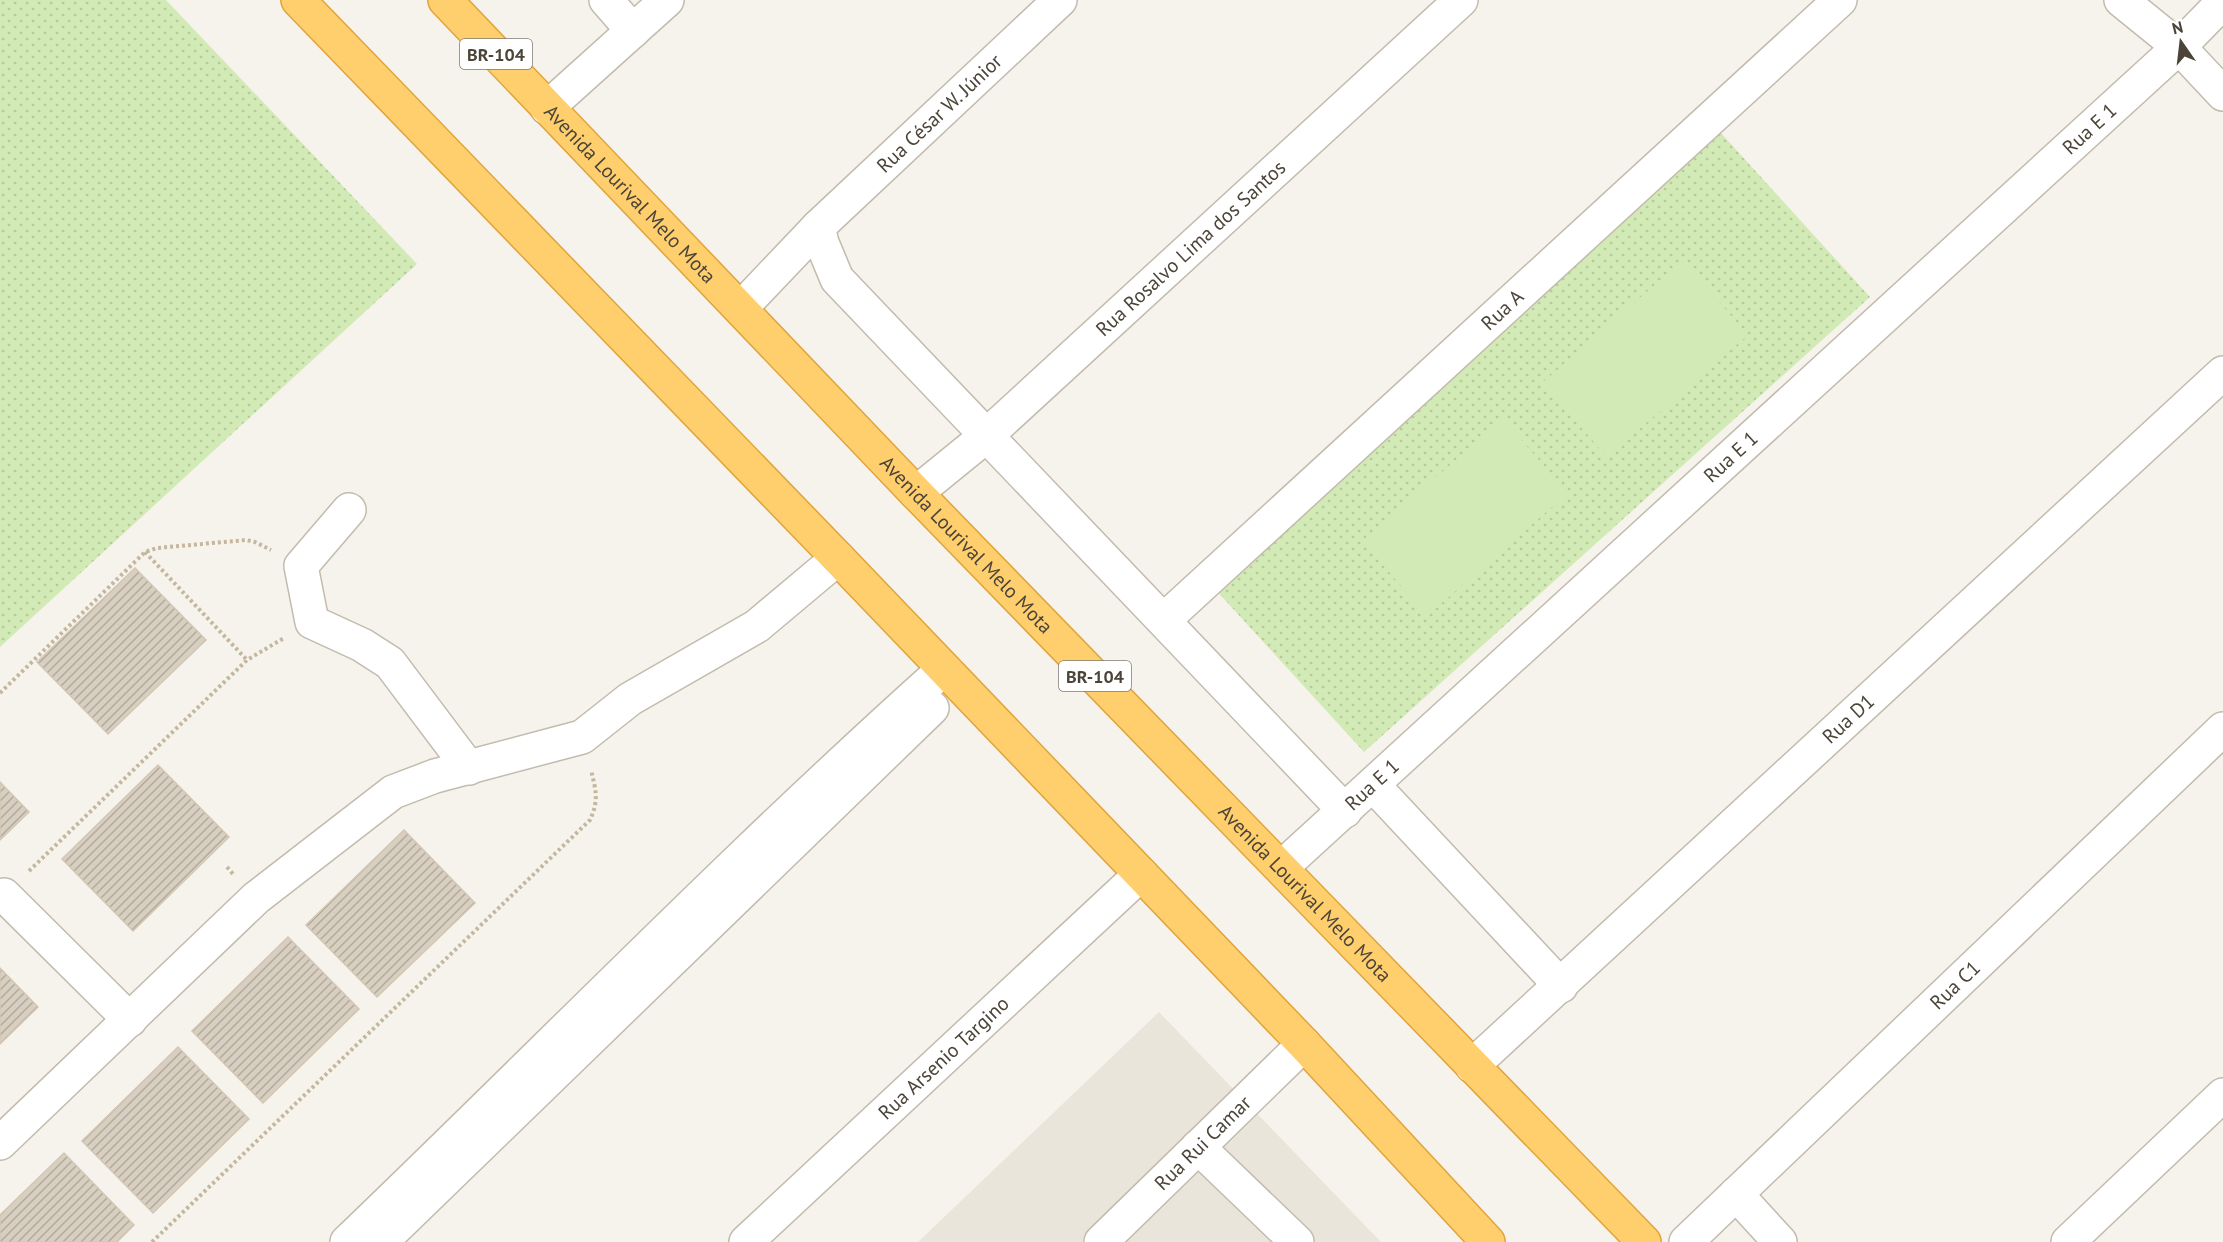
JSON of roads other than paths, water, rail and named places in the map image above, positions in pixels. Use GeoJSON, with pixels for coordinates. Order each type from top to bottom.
{"type":"FeatureCollection","features":[{"type":"Feature","properties":{"kind":"highway"},"geometry":{"type":"LineString","coordinates":[[298,0],[1304,1044],[1488,1242]]}},
{"type":"Feature","properties":{"kind":"highway","name":"Avenida Lourival Melo Mota"},"geometry":{"type":"LineString","coordinates":[[445,0],[916,493],[1644,1242]]}},
{"type":"Feature","properties":{"kind":"street"},"geometry":{"type":"LineString","coordinates":[[606,0],[633,31]]}},
{"type":"Feature","properties":{"kind":"street"},"geometry":{"type":"LineString","coordinates":[[547,108],[667,0]]}},
{"type":"Feature","properties":{"kind":"street","name":"Rua César W. Júnior"},"geometry":{"type":"LineString","coordinates":[[741,308],[818,227],[1060,0]]}},
{"type":"Feature","properties":{"kind":"street","name":"Rua Rosalvo Lima dos Santos"},"geometry":{"type":"LineString","coordinates":[[916,493],[986,436],[1461,0]]}},
{"type":"Feature","properties":{"kind":"street","name":"Rua A"},"geometry":{"type":"LineString","coordinates":[[1164,620],[1840,0]]}},
{"type":"Feature","properties":{"kind":"street"},"geometry":{"type":"LineString","coordinates":[[2121,0],[2179,47],[2223,94]]}},
{"type":"Feature","properties":{"kind":"street","name":"Rua E 1"},"geometry":{"type":"LineString","coordinates":[[1282,867],[2179,47],[2223,2]]}},
{"type":"Feature","properties":{"kind":"street"},"geometry":{"type":"LineString","coordinates":[[818,227],[837,279],[1345,811]]}},
{"type":"Feature","properties":{"kind":"street","name":"Rua D1"},"geometry":{"type":"LineString","coordinates":[[1472,1066],[2223,373]]}},
{"type":"Feature","properties":{"kind":"street"},"geometry":{"type":"LineString","coordinates":[[349,510],[301,566],[312,622],[362,645],[390,663],[469,768]]}},
{"type":"Feature","properties":{"kind":"street"},"geometry":{"type":"LineString","coordinates":[[0,1143],[256,898],[393,792],[435,776],[582,737],[630,699],[757,626],[838,558]]}},
{"type":"Feature","properties":{"kind":"street"},"geometry":{"type":"LineString","coordinates":[[347,1242],[650,944],[950,676]]}},
{"type":"Feature","properties":{"kind":"street","name":"Rua C1"},"geometry":{"type":"LineString","coordinates":[[1686,1242],[2223,729]]}},
{"type":"Feature","properties":{"kind":"street"},"geometry":{"type":"LineString","coordinates":[[381,1242],[892,730]]}},
{"type":"Feature","properties":{"kind":"street"},"geometry":{"type":"LineString","coordinates":[[1373,785],[1561,986]]}},
{"type":"Feature","properties":{"kind":"street","name":"Rua Arsenio Targino"},"geometry":{"type":"LineString","coordinates":[[746,1242],[1140,874]]}},
{"type":"Feature","properties":{"kind":"street"},"geometry":{"type":"LineString","coordinates":[[4,895],[130,1020]]}},
{"type":"Feature","properties":{"kind":"street","name":"Rua Rui Camar"},"geometry":{"type":"LineString","coordinates":[[1101,1242],[1304,1044]]}},
{"type":"Feature","properties":{"kind":"street"},"geometry":{"type":"LineString","coordinates":[[2068,1242],[2223,1095]]}},
{"type":"Feature","properties":{"kind":"street"},"geometry":{"type":"LineString","coordinates":[[1198,1147],[1297,1242]]}},
{"type":"Feature","properties":{"kind":"street"},"geometry":{"type":"LineString","coordinates":[[1736,1194],[1780,1242]]}}]}
